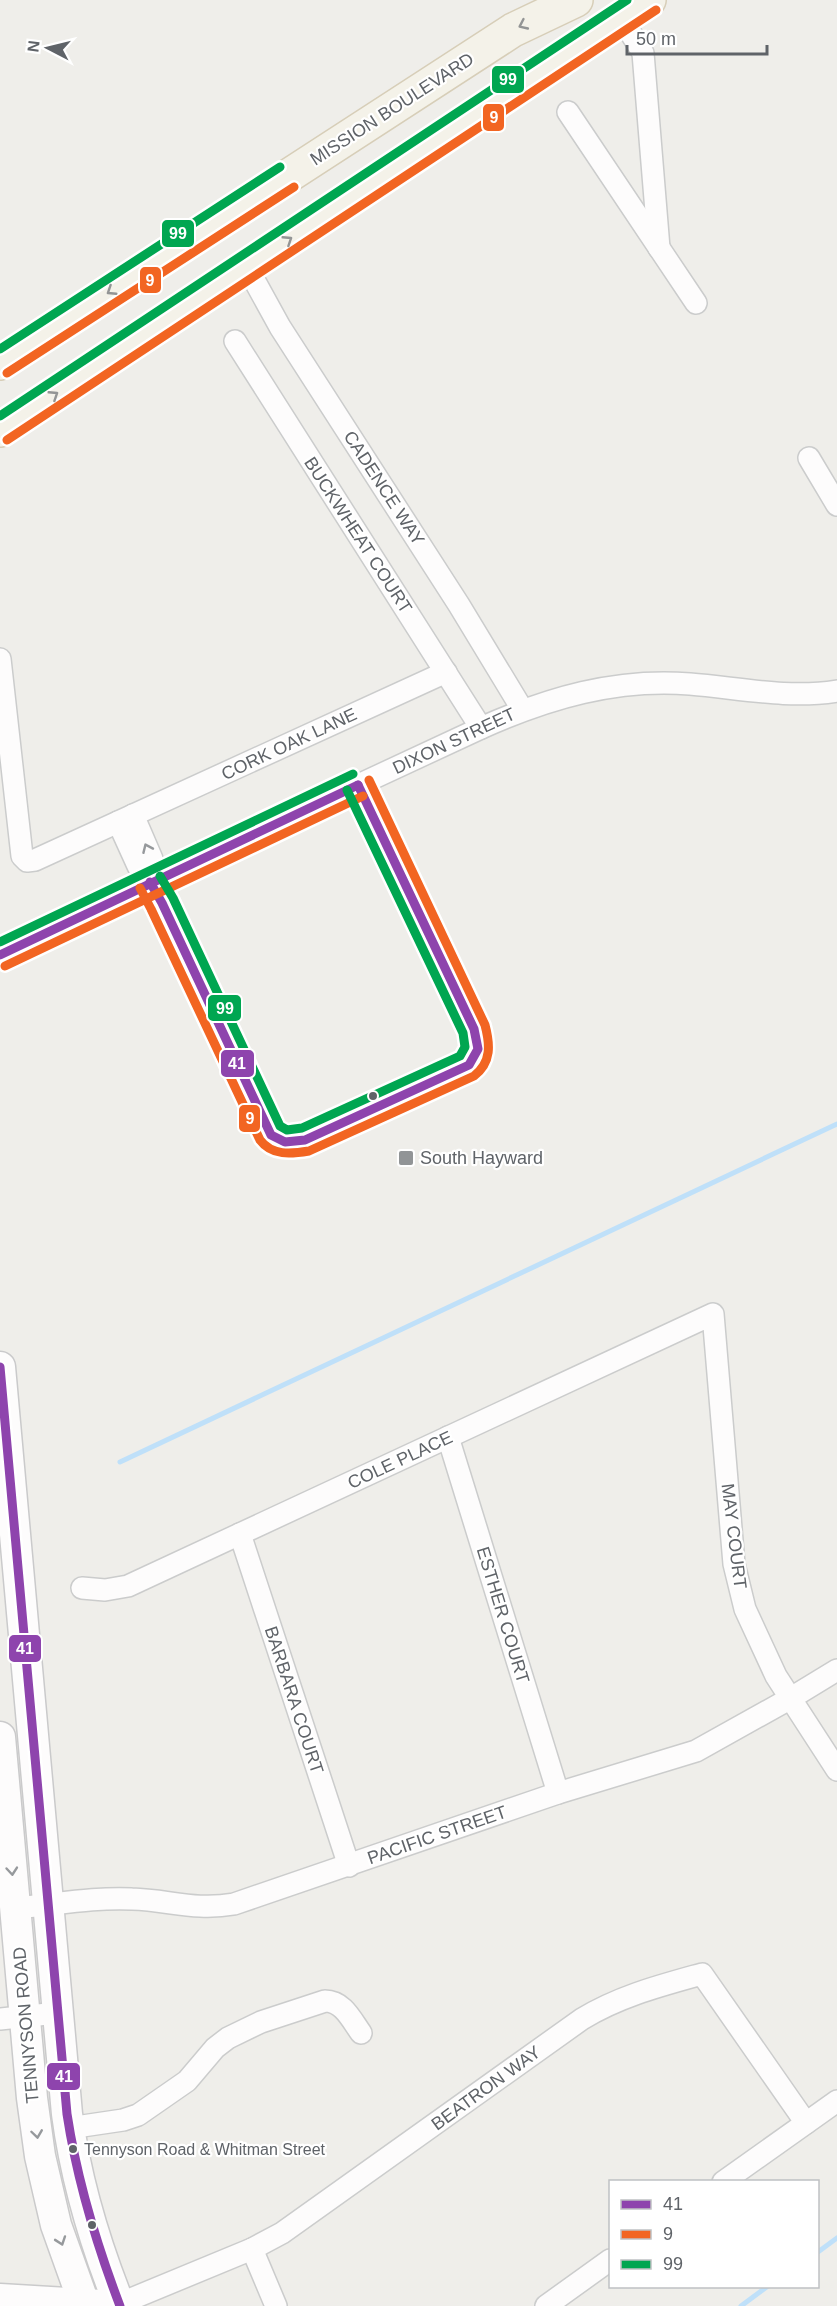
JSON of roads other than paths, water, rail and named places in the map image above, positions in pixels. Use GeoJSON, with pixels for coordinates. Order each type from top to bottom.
{"type":"FeatureCollection","features":[{"type":"Feature","properties":{"kind":"main road","name":"MISSION BOULEVARD"},"geometry":{"type":"LineString","coordinates":[[0,363],[513,30],[576,0]]}},
{"type":"Feature","properties":{"kind":"main road"},"geometry":{"type":"LineString","coordinates":[[0,430],[649,0]]}},
{"type":"Feature","properties":{"kind":"main road","name":"TENNYSON ROAD"},"geometry":{"type":"LineString","coordinates":[[0,1367],[69,2128],[77,2176],[87,2215],[120,2305]]}},
{"type":"Feature","properties":{"kind":"main road","name":"TENNYSON ROAD"},"geometry":{"type":"LineString","coordinates":[[0,1737],[15,1908],[12,2017],[32,2098],[46,2185],[56,2225],[85,2306]]}},
{"type":"Feature","properties":{"kind":"main road"},"geometry":{"type":"LineString","coordinates":[[0,2299],[85,2306],[120,2305]]}},
{"type":"Feature","properties":{"kind":"street"},"geometry":{"type":"LineString","coordinates":[[622,19],[644,52],[659,248]]}},
{"type":"Feature","properties":{"kind":"street"},"geometry":{"type":"LineString","coordinates":[[568,112],[696,303]]}},
{"type":"Feature","properties":{"kind":"street","name":"CADENCE WAY"},"geometry":{"type":"LineString","coordinates":[[247,267],[280,327],[459,605],[522,709]]}},
{"type":"Feature","properties":{"kind":"street","name":"BUCKWHEAT COURT"},"geometry":{"type":"LineString","coordinates":[[235,341],[481,728]]}},
{"type":"Feature","properties":{"kind":"street"},"geometry":{"type":"LineString","coordinates":[[809,458],[837,505]]}},
{"type":"Feature","properties":{"kind":"street"},"geometry":{"type":"LineString","coordinates":[[0,659],[0,665]]}},
{"type":"Feature","properties":{"kind":"street","name":"CORK OAK LANE"},"geometry":{"type":"LineString","coordinates":[[0,665],[22,856],[27,861],[35,860],[446,672]]}},
{"type":"Feature","properties":{"kind":"street","name":"DIXON STREET"},"geometry":{"type":"LineString","coordinates":[[0,955],[150,882],[522,709],[592,689],[630,683],[691,684],[778,693],[837,691]]}},
{"type":"Feature","properties":{"kind":"street"},"geometry":{"type":"LineString","coordinates":[[125,819],[152,860],[150,882]]}},
{"type":"Feature","properties":{"kind":"street","name":"COLE PLACE"},"geometry":{"type":"LineString","coordinates":[[82,1588],[105,1590],[128,1586],[713,1314]]}},
{"type":"Feature","properties":{"kind":"street","name":"MAY COURT"},"geometry":{"type":"LineString","coordinates":[[713,1314],[734,1564],[745,1609],[776,1676],[837,1770]]}},
{"type":"Feature","properties":{"kind":"street","name":"ESTHER COURT"},"geometry":{"type":"LineString","coordinates":[[448,1437],[558,1793]]}},
{"type":"Feature","properties":{"kind":"street","name":"BARBARA COURT"},"geometry":{"type":"LineString","coordinates":[[240,1534],[349,1866]]}},
{"type":"Feature","properties":{"kind":"street","name":"PACIFIC STREET"},"geometry":{"type":"LineString","coordinates":[[15,1908],[129,1899],[193,1908],[214,1908],[234,1904],[558,1793],[696,1751],[837,1670]]}},
{"type":"Feature","properties":{"kind":"street","name":"BEATRON WAY"},"geometry":{"type":"LineString","coordinates":[[120,2305],[282,2233],[582,2019],[608,2004],[636,1992],[702,1974],[806,2123]]}},
{"type":"Feature","properties":{"kind":"street"},"geometry":{"type":"LineString","coordinates":[[69,2128],[123,2120],[138,2115],[187,2081],[215,2048],[228,2037],[244,2028],[272,2018],[325,2001],[334,2001],[341,2005],[361,2033]]}},
{"type":"Feature","properties":{"kind":"street"},"geometry":{"type":"LineString","coordinates":[[12,2017],[57,2013]]}},
{"type":"Feature","properties":{"kind":"street"},"geometry":{"type":"LineString","coordinates":[[724,2180],[837,2101]]}},
{"type":"Feature","properties":{"kind":"street"},"geometry":{"type":"LineString","coordinates":[[252,2248],[276,2306]]}},
{"type":"Feature","properties":{"kind":"street"},"geometry":{"type":"LineString","coordinates":[[546,2306],[609,2261]]}},
{"type":"Feature","properties":{"kind":"waterway"},"geometry":{"type":"LineString","coordinates":[[120,1462],[837,1124]]}},
{"type":"Feature","properties":{"kind":"waterway"},"geometry":{"type":"LineString","coordinates":[[819,2251],[837,2238]]}},
{"type":"Feature","properties":{"kind":"waterway"},"geometry":{"type":"LineString","coordinates":[[741,2306],[765,2288]]}},
{"type":"Feature","properties":{"kind":"place","name":"South Hayward"},"geometry":{"type":"Point","coordinates":[406,1158]}},
{"type":"Feature","properties":{"kind":"place","name":"Tennyson Road & Whitman Street"},"geometry":{"type":"Point","coordinates":[73,2149]}}]}
